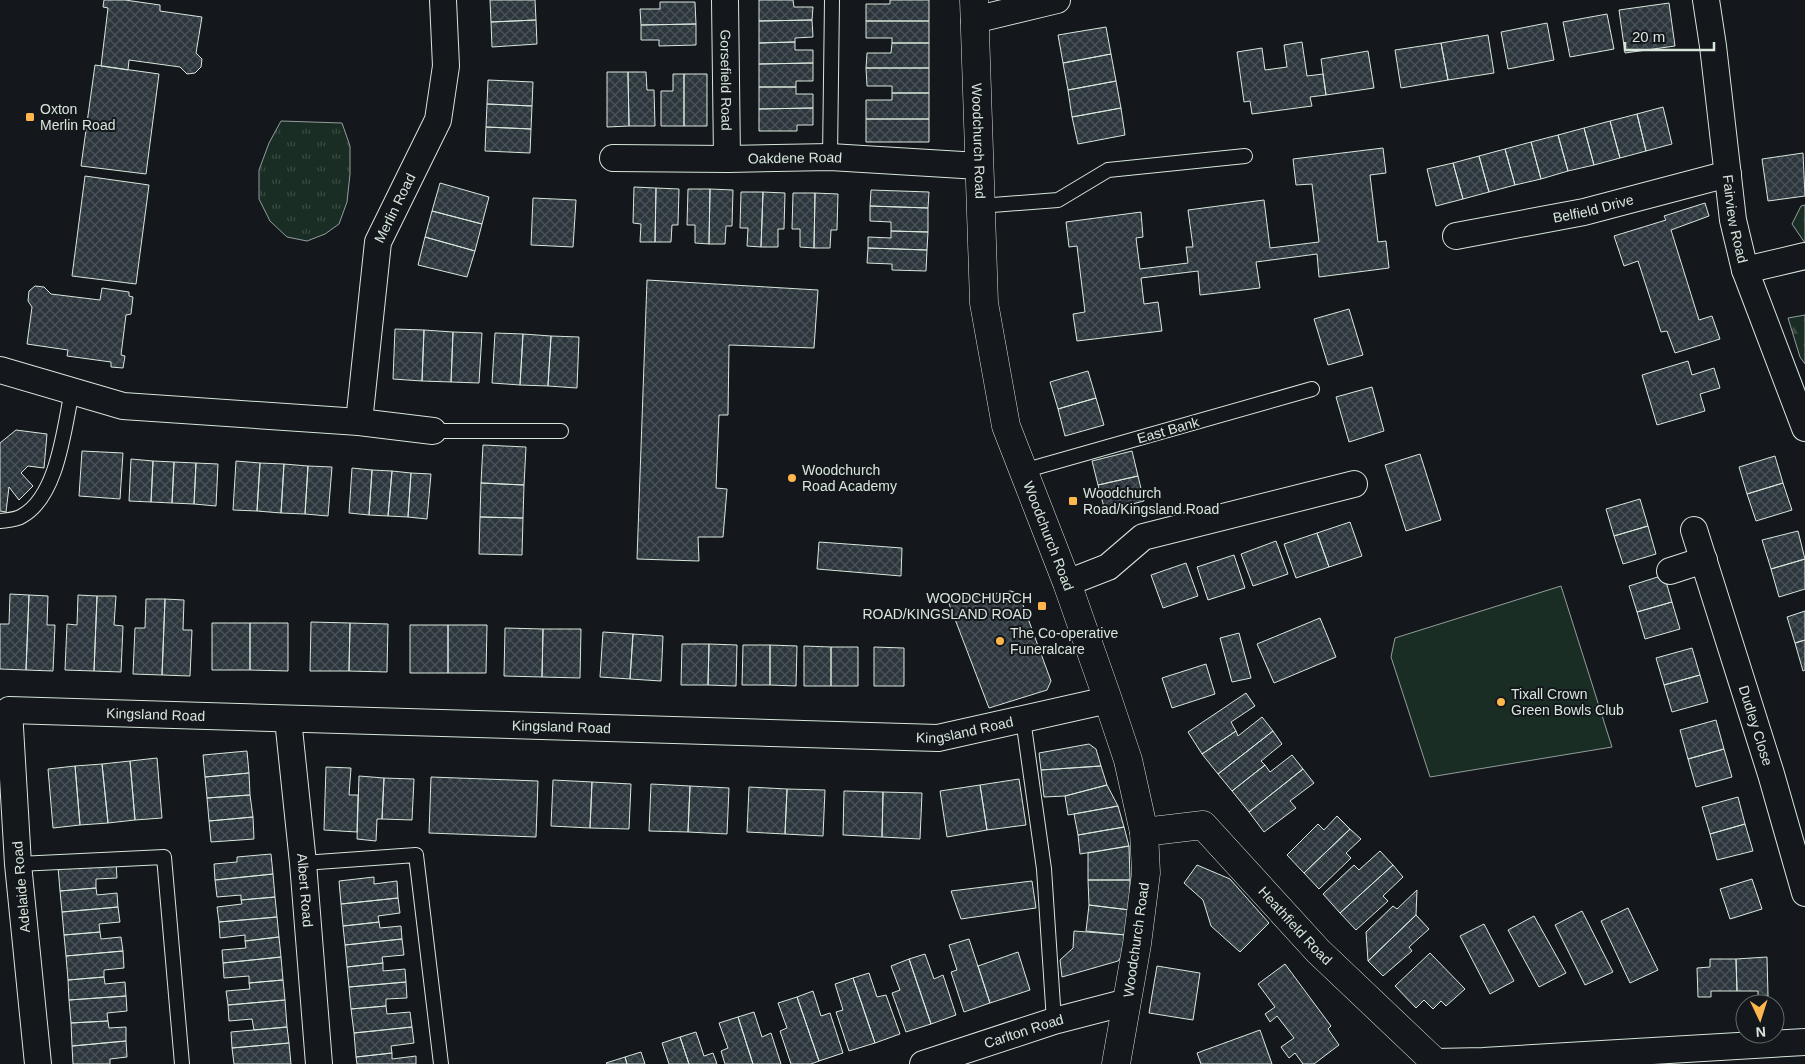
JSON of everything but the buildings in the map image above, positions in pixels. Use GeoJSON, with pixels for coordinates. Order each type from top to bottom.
{"type":"FeatureCollection","features":[{"type":"Feature","properties":{"kind":"street","name":"Merlin Road"},"geometry":{"type":"LineString","coordinates":[[359,422],[378,242],[438,120],[446,66],[443,0]]}},
{"type":"Feature","properties":{"kind":"street","name":"Gorsefield Road"},"geometry":{"type":"LineString","coordinates":[[725,0],[726,159]]}},
{"type":"Feature","properties":{"kind":"street"},"geometry":{"type":"LineString","coordinates":[[974,10],[1057,0]]}},
{"type":"Feature","properties":{"kind":"street","name":"Fairview Road"},"geometry":{"type":"LineString","coordinates":[[1706,0],[1733,220],[1745,270],[1805,428]]}},
{"type":"Feature","properties":{"kind":"street","name":"Woodchurch Road"},"geometry":{"type":"LineString","coordinates":[[974,10],[984,303],[1006,426],[1067,583],[1108,700],[1128,760],[1144,832],[1146,873],[1137,944],[1116,1064]]}},
{"type":"Feature","properties":{"kind":"street","name":"Oakdene Road"},"geometry":{"type":"LineString","coordinates":[[613,158],[726,159],[830,157],[978,166]]}},
{"type":"Feature","properties":{"kind":"street","name":"Belfield Drive"},"geometry":{"type":"LineString","coordinates":[[1456,236],[1584,212],[1728,174]]}},
{"type":"Feature","properties":{"kind":"street"},"geometry":{"type":"LineString","coordinates":[[1745,270],[1805,256]]}},
{"type":"Feature","properties":{"kind":"street"},"geometry":{"type":"LineString","coordinates":[[0,370],[123,406],[359,422],[433,431]]}},
{"type":"Feature","properties":{"kind":"street"},"geometry":{"type":"LineString","coordinates":[[1067,583],[1108,567],[1143,537],[1354,484]]}},
{"type":"Feature","properties":{"kind":"street","name":"Dudley Close"},"geometry":{"type":"LineString","coordinates":[[1694,530],[1771,774],[1805,893]]}},
{"type":"Feature","properties":{"kind":"street"},"geometry":{"type":"LineString","coordinates":[[1670,571],[1704,560]]}},
{"type":"Feature","properties":{"kind":"street","name":"Kingsland Road"},"geometry":{"type":"LineString","coordinates":[[10,710],[938,738],[1108,700]]}},
{"type":"Feature","properties":{"kind":"street","name":"Adelaide Road"},"geometry":{"type":"LineString","coordinates":[[10,710],[18,864],[38,1064]]}},
{"type":"Feature","properties":{"kind":"street","name":"Albert Road"},"geometry":{"type":"LineString","coordinates":[[288,719],[303,863],[319,1064]]}},
{"type":"Feature","properties":{"kind":"street","name":"Heathfield Road"},"geometry":{"type":"LineString","coordinates":[[1144,832],[1203,825],[1318,951],[1434,1063]]}},
{"type":"Feature","properties":{"kind":"street","name":"Carlton Road"},"geometry":{"type":"LineString","coordinates":[[923,1064],[1054,1021],[1127,1002]]}},
{"type":"Feature","properties":{"kind":"street"},"geometry":{"type":"LineString","coordinates":[[1434,1063],[1794,1050]]}},
{"type":"Feature","properties":{"kind":"lane"},"geometry":{"type":"LineString","coordinates":[[830,157],[832,0]]}},
{"type":"Feature","properties":{"kind":"lane"},"geometry":{"type":"LineString","coordinates":[[980,206],[1058,200],[1108,170],[1245,156]]}},
{"type":"Feature","properties":{"kind":"lane","name":"East Bank"},"geometry":{"type":"LineString","coordinates":[[1023,471],[1312,389]]}},
{"type":"Feature","properties":{"kind":"lane"},"geometry":{"type":"LineString","coordinates":[[0,522],[22,517],[39,502],[56,469],[72,391]]}},
{"type":"Feature","properties":{"kind":"lane"},"geometry":{"type":"LineString","coordinates":[[433,431],[561,431]]}},
{"type":"Feature","properties":{"kind":"lane"},"geometry":{"type":"LineString","coordinates":[[1023,719],[1044,869],[1054,1021]]}},
{"type":"Feature","properties":{"kind":"lane"},"geometry":{"type":"LineString","coordinates":[[303,863],[416,855],[440,1064]]}},
{"type":"Feature","properties":{"kind":"lane"},"geometry":{"type":"LineString","coordinates":[[18,864],[164,857],[182,1064]]}},
{"type":"Feature","properties":{"kind":"green space"},"geometry":{"type":"Polygon","coordinates":[[[281,121],[342,123],[350,146],[347,202],[339,224],[325,234],[307,241],[287,237],[270,221],[259,199],[259,170],[269,143],[281,121]]]}},
{"type":"Feature","properties":{"kind":"green space"},"geometry":{"type":"Polygon","coordinates":[[[1805,205],[1805,243],[1792,224],[1801,206],[1805,205]]]}},
{"type":"Feature","properties":{"kind":"green space"},"geometry":{"type":"Polygon","coordinates":[[[1805,315],[1805,364],[1800,357],[1788,318],[1805,315]]]}},
{"type":"Feature","properties":{"kind":"green space","name":"Tixall Crown Green Bowls Club"},"geometry":{"type":"Polygon","coordinates":[[[1561,586],[1612,747],[1430,777],[1391,657],[1395,638],[1561,586]]]}},
{"type":"Feature","properties":{"kind":"place","name":"Oxton Merlin Road"},"geometry":{"type":"Point","coordinates":[30,117]}},
{"type":"Feature","properties":{"kind":"place","name":"Woodchurch Road Academy"},"geometry":{"type":"Point","coordinates":[792,478]}},
{"type":"Feature","properties":{"kind":"place","name":"Woodchurch Road/Kingsland Road"},"geometry":{"type":"Point","coordinates":[1073,501]}},
{"type":"Feature","properties":{"kind":"place","name":"WOODCHURCH ROAD/KINGSLAND ROAD"},"geometry":{"type":"Point","coordinates":[1042,606]}},
{"type":"Feature","properties":{"kind":"place","name":"The Co-operative Funeralcare"},"geometry":{"type":"Point","coordinates":[1000,641]}},
{"type":"Feature","properties":{"kind":"place","name":"Tixall Crown Green Bowls Club"},"geometry":{"type":"Point","coordinates":[1501,702]}}]}
